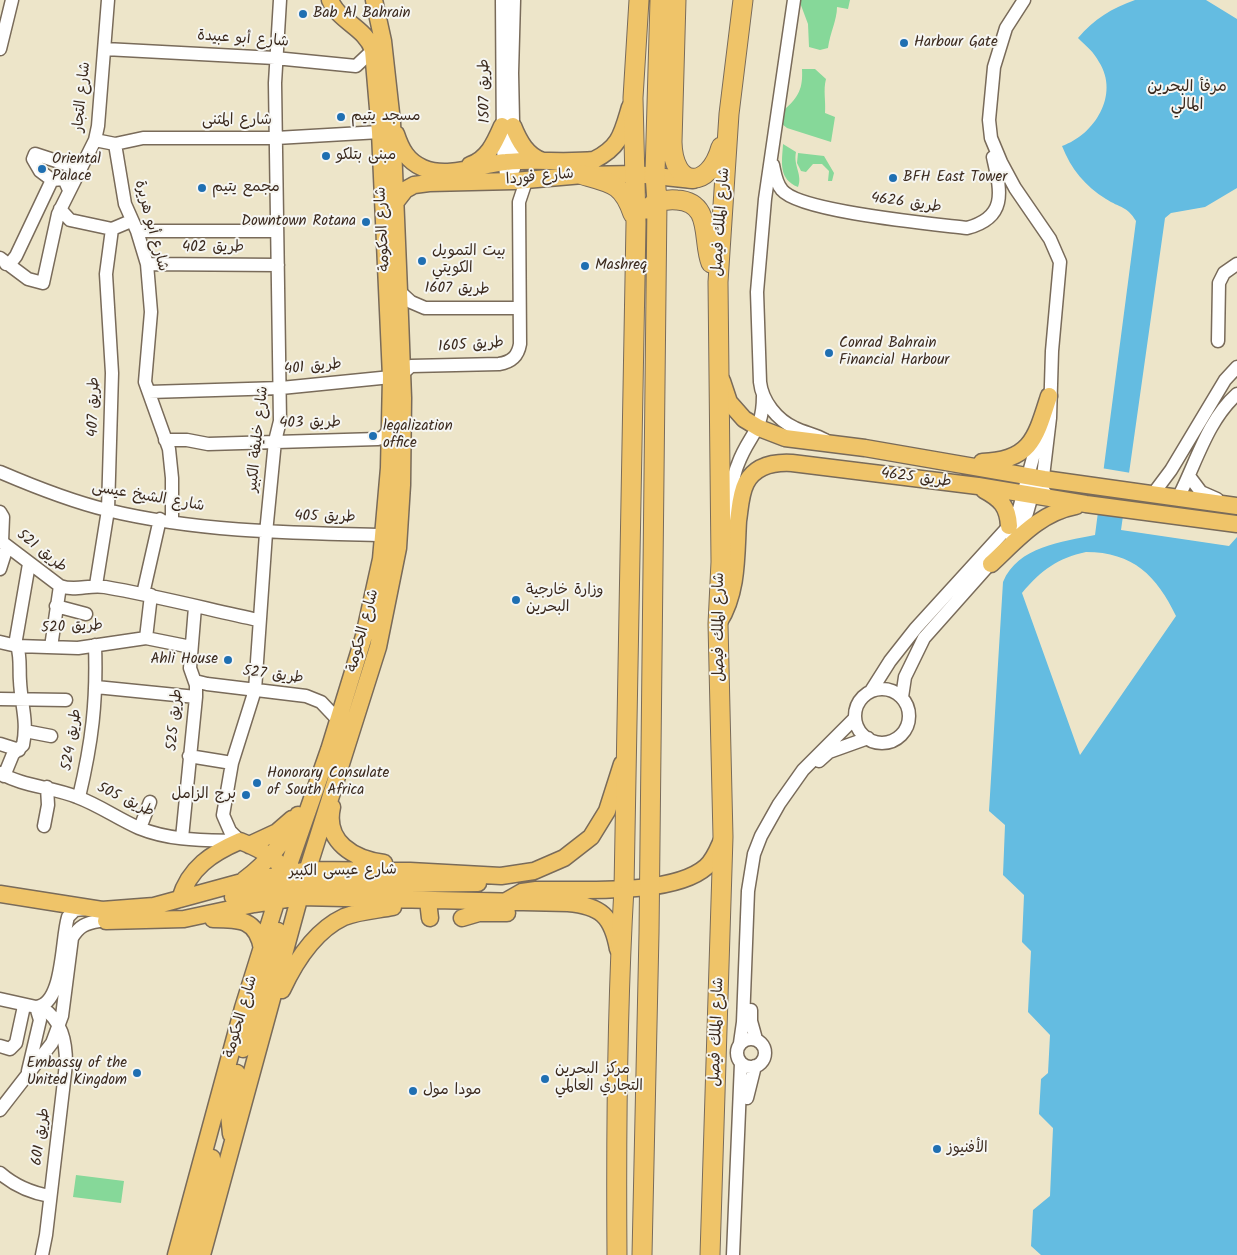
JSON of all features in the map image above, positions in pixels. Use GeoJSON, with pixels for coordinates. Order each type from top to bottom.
{"type":"FeatureCollection","features":[{"type":"Feature","properties":{"kind":"highway"},"geometry":{"type":"LineString","coordinates":[[618,1255],[616,1161],[620,958],[624,888],[636,223],[633,98],[639,0]]}},
{"type":"Feature","properties":{"kind":"highway"},"geometry":{"type":"LineString","coordinates":[[642,1255],[649,887],[657,202],[655,174],[660,0]]}},
{"type":"Feature","properties":{"kind":"highway"},"geometry":{"type":"LineString","coordinates":[[676,0],[673,156],[681,174],[693,180],[709,173],[716,164],[729,114]]}},
{"type":"Feature","properties":{"kind":"highway","name":"شارع الملك فيصل"},"geometry":{"type":"LineString","coordinates":[[710,1255],[724,837],[718,624],[720,562],[718,282],[729,114],[743,0]]}},
{"type":"Feature","properties":{"kind":"highway"},"geometry":{"type":"LineString","coordinates":[[583,168],[618,187],[628,199],[636,223]]}},
{"type":"Feature","properties":{"kind":"highway"},"geometry":{"type":"LineString","coordinates":[[636,223],[644,211],[657,202],[680,200],[697,209],[703,217],[707,234],[707,255],[718,282]]}},
{"type":"Feature","properties":{"kind":"highway"},"geometry":{"type":"LineString","coordinates":[[609,1255],[609,1218],[616,1161]]}},
{"type":"Feature","properties":{"kind":"highway"},"geometry":{"type":"LineString","coordinates":[[713,1196],[720,1224],[723,1255]]}},
{"type":"Feature","properties":{"kind":"main road"},"geometry":{"type":"LineString","coordinates":[[330,0],[339,13],[369,39],[373,50]]}},
{"type":"Feature","properties":{"kind":"main road","name":"شارع الحكومة"},"geometry":{"type":"LineString","coordinates":[[176,1255],[201,1168],[210,1128],[262,949],[291,886],[344,754],[378,647],[396,564],[400,531],[383,41],[374,0]]}},
{"type":"Feature","properties":{"kind":"main road","name":"شارع الحكومة"},"geometry":{"type":"LineString","coordinates":[[202,1255],[264,1028],[291,886],[316,791],[339,721],[376,588],[384,535],[396,375],[399,291],[394,203],[386,127],[373,50]]}},
{"type":"Feature","properties":{"kind":"main road"},"geometry":{"type":"LineString","coordinates":[[583,168],[617,144],[623,133],[633,98]]}},
{"type":"Feature","properties":{"kind":"main road"},"geometry":{"type":"LineString","coordinates":[[455,171],[474,164],[485,156],[507,126],[530,154],[546,161]]}},
{"type":"Feature","properties":{"kind":"main road","name":"شارع فوردا"},"geometry":{"type":"LineString","coordinates":[[386,127],[410,160],[422,168],[432,171],[455,171],[508,162],[546,161],[583,168],[636,174],[655,174],[693,180]]}},
{"type":"Feature","properties":{"kind":"main road","name":"شارع فوردا"},"geometry":{"type":"LineString","coordinates":[[394,203],[405,190],[414,185],[516,181],[583,168]]}},
{"type":"Feature","properties":{"kind":"main road","name":"طريق 4625"},"geometry":{"type":"LineString","coordinates":[[717,340],[723,387],[728,402],[744,419],[758,428],[785,438],[865,448],[1036,478],[1237,505]]}},
{"type":"Feature","properties":{"kind":"main road"},"geometry":{"type":"LineString","coordinates":[[957,465],[1000,462],[1018,455],[1032,439],[1040,424],[1049,396]]}},
{"type":"Feature","properties":{"kind":"main road","name":"طريق 4625"},"geometry":{"type":"LineString","coordinates":[[718,624],[726,612],[734,582],[740,503],[744,489],[750,478],[761,467],[774,463],[792,463],[978,486],[1127,510],[1234,523]]}},
{"type":"Feature","properties":{"kind":"main road"},"geometry":{"type":"LineString","coordinates":[[978,486],[1000,500],[1007,510],[1009,526]]}},
{"type":"Feature","properties":{"kind":"main road"},"geometry":{"type":"LineString","coordinates":[[991,564],[1038,520],[1057,510],[1091,504]]}},
{"type":"Feature","properties":{"kind":"main road"},"geometry":{"type":"LineString","coordinates":[[344,754],[330,815],[336,838],[344,848],[358,857],[390,864],[425,890],[430,918]]}},
{"type":"Feature","properties":{"kind":"main road","name":"شارع عيسى الكبير"},"geometry":{"type":"LineString","coordinates":[[0,905],[99,921],[184,919],[291,886],[425,890],[442,878],[501,876],[534,871],[564,858],[591,837],[607,811],[625,754]]}},
{"type":"Feature","properties":{"kind":"main road"},"geometry":{"type":"LineString","coordinates":[[180,899],[217,856],[245,843],[278,832],[300,811],[316,791]]}},
{"type":"Feature","properties":{"kind":"main road"},"geometry":{"type":"LineString","coordinates":[[242,882],[271,857],[291,831],[300,811]]}},
{"type":"Feature","properties":{"kind":"main road","name":"شارع عيسى الكبير"},"geometry":{"type":"LineString","coordinates":[[504,902],[522,892],[536,890],[649,887],[676,881],[705,868],[711,862],[724,837]]}},
{"type":"Feature","properties":{"kind":"main road"},"geometry":{"type":"LineString","coordinates":[[245,843],[271,857],[291,886]]}},
{"type":"Feature","properties":{"kind":"main road"},"geometry":{"type":"LineString","coordinates":[[264,1028],[291,972],[303,953],[333,924],[344,917],[425,890],[442,878]]}},
{"type":"Feature","properties":{"kind":"main road","name":"شارع عيسى الكبير"},"geometry":{"type":"LineString","coordinates":[[0,894],[102,910],[154,906],[242,882],[291,886],[425,890],[504,902],[568,903],[591,907],[603,914],[615,931],[620,958]]}},
{"type":"Feature","properties":{"kind":"main road"},"geometry":{"type":"LineString","coordinates":[[161,919],[184,908],[291,886]]}},
{"type":"Feature","properties":{"kind":"main road"},"geometry":{"type":"LineString","coordinates":[[233,1141],[229,1124],[228,1104],[291,886]]}},
{"type":"Feature","properties":{"kind":"main road"},"geometry":{"type":"LineString","coordinates":[[462,918],[480,913],[532,912],[568,903]]}},
{"type":"Feature","properties":{"kind":"main road"},"geometry":{"type":"LineString","coordinates":[[184,919],[234,919],[250,924],[259,934],[262,949]]}},
{"type":"Feature","properties":{"kind":"main road"},"geometry":{"type":"LineString","coordinates":[[189,1255],[209,1181],[213,1153],[210,1128]]}},
{"type":"Feature","properties":{"kind":"street"},"geometry":{"type":"LineString","coordinates":[[0,49],[12,0]]}},
{"type":"Feature","properties":{"kind":"street","name":"شارع التجار"},"geometry":{"type":"LineString","coordinates":[[3,261],[28,279],[44,283],[60,209],[95,140],[105,49],[108,0]]}},
{"type":"Feature","properties":{"kind":"street","name":"شارع خليفة الكبير"},"geometry":{"type":"LineString","coordinates":[[245,843],[230,831],[223,815],[232,763],[255,690],[258,620],[266,533],[275,441],[280,421],[275,58],[280,0]]}},
{"type":"Feature","properties":{"kind":"street","name":"طريق 1507"},"geometry":{"type":"LineString","coordinates":[[502,0],[508,162],[516,181]]}},
{"type":"Feature","properties":{"kind":"street","name":"طريق 1507"},"geometry":{"type":"LineString","coordinates":[[507,126],[514,0]]}},
{"type":"Feature","properties":{"kind":"street","name":"طريق 4626"},"geometry":{"type":"LineString","coordinates":[[720,562],[737,465],[758,428],[763,412],[757,292],[770,153],[794,0]]}},
{"type":"Feature","properties":{"kind":"street","name":"طريق 4626"},"geometry":{"type":"LineString","coordinates":[[770,153],[776,180],[782,191],[801,202],[865,215],[967,228],[978,225],[989,218],[1001,194],[993,156],[989,120],[994,67],[1006,28],[1024,0]]}},
{"type":"Feature","properties":{"kind":"street","name":"شارع أبو عبيدة"},"geometry":{"type":"LineString","coordinates":[[105,49],[275,58],[356,66],[373,50]]}},
{"type":"Feature","properties":{"kind":"street","name":"شارع المثنى"},"geometry":{"type":"LineString","coordinates":[[95,140],[115,144],[143,138],[276,138],[386,127]]}},
{"type":"Feature","properties":{"kind":"street","name":"شارع أبو هريرة"},"geometry":{"type":"LineString","coordinates":[[115,144],[125,204],[147,264],[152,312],[145,382],[169,449],[172,478],[166,520]]}},
{"type":"Feature","properties":{"kind":"street","name":"طريق 4626"},"geometry":{"type":"LineString","coordinates":[[993,144],[1015,188],[1050,238],[1060,262],[1049,396],[1036,478],[1028,494]]}},
{"type":"Feature","properties":{"kind":"street"},"geometry":{"type":"LineString","coordinates":[[69,190],[64,179],[52,180],[36,166],[33,159],[35,154],[81,169]]}},
{"type":"Feature","properties":{"kind":"street"},"geometry":{"type":"LineString","coordinates":[[3,261],[12,262],[16,256],[52,180]]}},
{"type":"Feature","properties":{"kind":"street","name":"طريق 1605"},"geometry":{"type":"LineString","coordinates":[[396,375],[407,367],[415,365],[499,364],[509,362],[519,351],[519,202],[516,181]]}},
{"type":"Feature","properties":{"kind":"street"},"geometry":{"type":"LineString","coordinates":[[60,209],[70,220],[112,229],[134,226],[277,231]]}},
{"type":"Feature","properties":{"kind":"street","name":"طريق 407"},"geometry":{"type":"LineString","coordinates":[[96,585],[104,545],[108,510],[112,373],[106,274],[112,229]]}},
{"type":"Feature","properties":{"kind":"street","name":"طريق 402"},"geometry":{"type":"LineString","coordinates":[[147,264],[278,265]]}},
{"type":"Feature","properties":{"kind":"street"},"geometry":{"type":"LineString","coordinates":[[1218,342],[1219,283],[1224,273],[1237,264]]}},
{"type":"Feature","properties":{"kind":"street","name":"طريق 1607"},"geometry":{"type":"LineString","coordinates":[[399,291],[411,302],[425,308],[520,308]]}},
{"type":"Feature","properties":{"kind":"street"},"geometry":{"type":"LineString","coordinates":[[1156,490],[1171,470],[1225,380],[1237,367]]}},
{"type":"Feature","properties":{"kind":"street","name":"طريق 401"},"geometry":{"type":"LineString","coordinates":[[149,392],[281,388],[396,375]]}},
{"type":"Feature","properties":{"kind":"street"},"geometry":{"type":"LineString","coordinates":[[1225,380],[1237,388]]}},
{"type":"Feature","properties":{"kind":"street"},"geometry":{"type":"LineString","coordinates":[[1180,494],[1199,450],[1215,423],[1237,394]]}},
{"type":"Feature","properties":{"kind":"street"},"geometry":{"type":"LineString","coordinates":[[763,396],[771,408],[794,428],[819,436],[830,444]]}},
{"type":"Feature","properties":{"kind":"street","name":"طريق 403"},"geometry":{"type":"LineString","coordinates":[[165,440],[178,439],[208,444],[378,438],[383,437],[391,428]]}},
{"type":"Feature","properties":{"kind":"street","name":"شارع الشيخ عيسى"},"geometry":{"type":"LineString","coordinates":[[0,472],[50,492],[108,510],[166,520],[266,533]]}},
{"type":"Feature","properties":{"kind":"street"},"geometry":{"type":"LineString","coordinates":[[1189,476],[1201,492],[1237,505]]}},
{"type":"Feature","properties":{"kind":"street"},"geometry":{"type":"LineString","coordinates":[[1036,478],[1044,492],[1051,499]]}},
{"type":"Feature","properties":{"kind":"street"},"geometry":{"type":"LineString","coordinates":[[1135,492],[1147,489],[1217,499]]}},
{"type":"Feature","properties":{"kind":"street"},"geometry":{"type":"LineString","coordinates":[[733,1255],[741,1063],[737,1051],[743,1022],[748,890],[754,854],[769,820],[803,770],[855,718],[861,700],[871,691],[890,661],[916,628],[1009,526],[1028,494]]}},
{"type":"Feature","properties":{"kind":"street"},"geometry":{"type":"LineString","coordinates":[[855,718],[859,730],[868,738],[885,742],[892,741],[906,728],[909,715],[902,697],[905,677],[924,638],[964,591],[991,564],[1023,521],[1028,494]]}},
{"type":"Feature","properties":{"kind":"street","name":"طريق 521"},"geometry":{"type":"LineString","coordinates":[[0,512],[3,517],[1,541],[60,586],[51,647]]}},
{"type":"Feature","properties":{"kind":"street"},"geometry":{"type":"LineString","coordinates":[[146,638],[147,594],[166,520]]}},
{"type":"Feature","properties":{"kind":"street","name":"طريق 405"},"geometry":{"type":"LineString","coordinates":[[266,533],[384,535]]}},
{"type":"Feature","properties":{"kind":"street"},"geometry":{"type":"LineString","coordinates":[[0,569],[7,547]]}},
{"type":"Feature","properties":{"kind":"street"},"geometry":{"type":"LineString","coordinates":[[2,775],[13,754],[23,745],[25,731],[16,646],[29,564]]}},
{"type":"Feature","properties":{"kind":"street"},"geometry":{"type":"LineString","coordinates":[[60,586],[70,589],[96,585],[147,594],[195,607],[258,620]]}},
{"type":"Feature","properties":{"kind":"street"},"geometry":{"type":"LineString","coordinates":[[56,606],[86,614]]}},
{"type":"Feature","properties":{"kind":"street","name":"طريق 525"},"geometry":{"type":"LineString","coordinates":[[182,838],[196,697],[190,668],[195,607]]}},
{"type":"Feature","properties":{"kind":"street","name":"طريق 520"},"geometry":{"type":"LineString","coordinates":[[0,642],[16,646],[78,648],[146,638],[191,647]]}},
{"type":"Feature","properties":{"kind":"street","name":"طريق 524"},"geometry":{"type":"LineString","coordinates":[[79,798],[93,737],[96,687],[95,645]]}},
{"type":"Feature","properties":{"kind":"street","name":"طريق 527"},"geometry":{"type":"LineString","coordinates":[[194,680],[314,698],[321,702],[339,721]]}},
{"type":"Feature","properties":{"kind":"street"},"geometry":{"type":"LineString","coordinates":[[96,687],[196,697]]}},
{"type":"Feature","properties":{"kind":"street"},"geometry":{"type":"LineString","coordinates":[[871,691],[891,690],[902,697]]}},
{"type":"Feature","properties":{"kind":"street"},"geometry":{"type":"LineString","coordinates":[[0,699],[66,700]]}},
{"type":"Feature","properties":{"kind":"street"},"geometry":{"type":"LineString","coordinates":[[25,731],[51,736]]}},
{"type":"Feature","properties":{"kind":"street"},"geometry":{"type":"LineString","coordinates":[[756,1040],[751,1016],[756,891],[757,873],[766,839],[783,808],[816,765],[829,752],[868,738]]}},
{"type":"Feature","properties":{"kind":"street"},"geometry":{"type":"LineString","coordinates":[[0,744],[19,750]]}},
{"type":"Feature","properties":{"kind":"street"},"geometry":{"type":"LineString","coordinates":[[190,756],[232,763]]}},
{"type":"Feature","properties":{"kind":"street","name":"طريق 505"},"geometry":{"type":"LineString","coordinates":[[2,775],[25,784],[47,787],[79,798],[140,828],[182,838],[245,843]]}},
{"type":"Feature","properties":{"kind":"street","name":"طريق 524"},"geometry":{"type":"LineString","coordinates":[[44,826],[48,805],[47,787]]}},
{"type":"Feature","properties":{"kind":"street"},"geometry":{"type":"LineString","coordinates":[[140,828],[150,802]]}},
{"type":"Feature","properties":{"kind":"street"},"geometry":{"type":"LineString","coordinates":[[0,1046],[14,1048],[34,1007],[54,997],[68,917],[75,910],[87,909]]}},
{"type":"Feature","properties":{"kind":"street"},"geometry":{"type":"LineString","coordinates":[[0,1110],[28,1071],[43,1057],[59,1024],[64,1004],[72,938],[77,929],[85,924],[99,921]]}},
{"type":"Feature","properties":{"kind":"street"},"geometry":{"type":"LineString","coordinates":[[0,999],[34,1007],[52,1014],[59,1024]]}},
{"type":"Feature","properties":{"kind":"street"},"geometry":{"type":"LineString","coordinates":[[28,1071],[40,1020],[34,1007]]}},
{"type":"Feature","properties":{"kind":"street","name":"طريق 601"},"geometry":{"type":"LineString","coordinates":[[42,1255],[66,1064],[66,1052],[59,1024]]}},
{"type":"Feature","properties":{"kind":"street"},"geometry":{"type":"LineString","coordinates":[[740,1043],[748,1039],[756,1040],[763,1045],[765,1053],[762,1061],[755,1066],[741,1063]]}},
{"type":"Feature","properties":{"kind":"street"},"geometry":{"type":"LineString","coordinates":[[739,1255],[746,1103],[749,1084],[755,1066]]}},
{"type":"Feature","properties":{"kind":"street"},"geometry":{"type":"LineString","coordinates":[[0,1173],[21,1187],[36,1194],[50,1196]]}},
{"type":"Feature","properties":{"kind":"green space"},"geometry":{"type":"Polygon","coordinates":[[[799,0],[850,0],[848,9],[837,7],[828,48],[820,50],[809,47],[808,24],[799,0]]]}},
{"type":"Feature","properties":{"kind":"green space"},"geometry":{"type":"Polygon","coordinates":[[[802,69],[815,69],[826,79],[825,113],[835,117],[831,142],[787,128],[782,124],[784,110],[797,96],[801,87],[802,69]]]}},
{"type":"Feature","properties":{"kind":"green space"},"geometry":{"type":"Polygon","coordinates":[[[783,144],[796,152],[795,157],[799,178],[798,187],[792,184],[784,175],[782,163],[783,144]]]}},
{"type":"Feature","properties":{"kind":"green space"},"geometry":{"type":"Polygon","coordinates":[[[798,153],[824,156],[834,173],[832,181],[828,181],[829,171],[822,164],[813,164],[806,172],[801,171],[797,163],[798,153]]]}},
{"type":"Feature","properties":{"kind":"green space"},"geometry":{"type":"Polygon","coordinates":[[[76,1175],[124,1181],[121,1203],[73,1197],[76,1175]]]}},
{"type":"Feature","properties":{"kind":"water"},"geometry":{"type":"Polygon","coordinates":[[[1135,0],[1206,0],[1237,19],[1237,188],[1205,207],[1171,213],[1165,218],[1121,530],[1229,546],[1237,537],[1237,1255],[1041,1255],[1031,1246],[1033,1210],[1050,1196],[1053,1128],[1039,1114],[1041,1079],[1048,1073],[1050,1035],[1028,1012],[1031,951],[1022,942],[1024,895],[1003,875],[1005,825],[989,811],[1003,582],[1019,560],[1030,553],[1055,543],[1095,535],[1136,221],[1126,210],[1106,199],[1085,183],[1074,169],[1062,146],[1074,141],[1093,123],[1105,100],[1107,88],[1105,75],[1095,55],[1078,38],[1097,20],[1135,0]],[[1086,552],[1058,562],[1036,578],[1022,593],[1080,755],[1176,616],[1161,589],[1142,569],[1117,556],[1086,552]]]}},
{"type":"Feature","properties":{"kind":"pier"},"geometry":{"type":"Polygon","coordinates":[[[1101,468],[1131,473],[1125,517],[1096,513],[1101,468]]]}},
{"type":"Feature","properties":{"kind":"place","name":"Bab Al Bahrain"},"geometry":{"type":"Point","coordinates":[303,14]}},
{"type":"Feature","properties":{"kind":"place","name":"Harbour Gate"},"geometry":{"type":"Point","coordinates":[904,43]}},
{"type":"Feature","properties":{"kind":"place","name":"مسجد يتيم"},"geometry":{"type":"Point","coordinates":[341,117]}},
{"type":"Feature","properties":{"kind":"place","name":"مبنى بتلكو"},"geometry":{"type":"Point","coordinates":[326,156]}},
{"type":"Feature","properties":{"kind":"place","name":"Oriental Palace"},"geometry":{"type":"Point","coordinates":[42,169]}},
{"type":"Feature","properties":{"kind":"place","name":"BFH East Tower"},"geometry":{"type":"Point","coordinates":[893,178]}},
{"type":"Feature","properties":{"kind":"place","name":"مجمع يتيم"},"geometry":{"type":"Point","coordinates":[202,188]}},
{"type":"Feature","properties":{"kind":"place","name":"Downtown Rotana"},"geometry":{"type":"Point","coordinates":[366,222]}},
{"type":"Feature","properties":{"kind":"place","name":"بيت التمويل الكويتي"},"geometry":{"type":"Point","coordinates":[422,261]}},
{"type":"Feature","properties":{"kind":"place","name":"Mashreq"},"geometry":{"type":"Point","coordinates":[585,266]}},
{"type":"Feature","properties":{"kind":"place","name":"Conrad Bahrain Financial Harbour"},"geometry":{"type":"Point","coordinates":[829,353]}},
{"type":"Feature","properties":{"kind":"place","name":"legalization office"},"geometry":{"type":"Point","coordinates":[373,436]}},
{"type":"Feature","properties":{"kind":"place","name":"وزارة خارجية البحرين"},"geometry":{"type":"Point","coordinates":[516,600]}},
{"type":"Feature","properties":{"kind":"place","name":"Ahli House"},"geometry":{"type":"Point","coordinates":[228,660]}},
{"type":"Feature","properties":{"kind":"place","name":"Honorary Consulate of South Africa"},"geometry":{"type":"Point","coordinates":[257,783]}},
{"type":"Feature","properties":{"kind":"place","name":"برج الزامل"},"geometry":{"type":"Point","coordinates":[246,795]}},
{"type":"Feature","properties":{"kind":"place","name":"Embassy of the United Kingdom"},"geometry":{"type":"Point","coordinates":[137,1073]}},
{"type":"Feature","properties":{"kind":"place","name":"مركز البحرين التجاري العالمي"},"geometry":{"type":"Point","coordinates":[545,1079]}},
{"type":"Feature","properties":{"kind":"place","name":"مودا مول"},"geometry":{"type":"Point","coordinates":[413,1091]}},
{"type":"Feature","properties":{"kind":"place","name":"الأفنيوز"},"geometry":{"type":"Point","coordinates":[937,1149]}},
{"type":"Feature","properties":{"kind":"district","name":"مرفأ البحرين المالي"},"geometry":{"type":"Point","coordinates":[1187,97]}}]}
